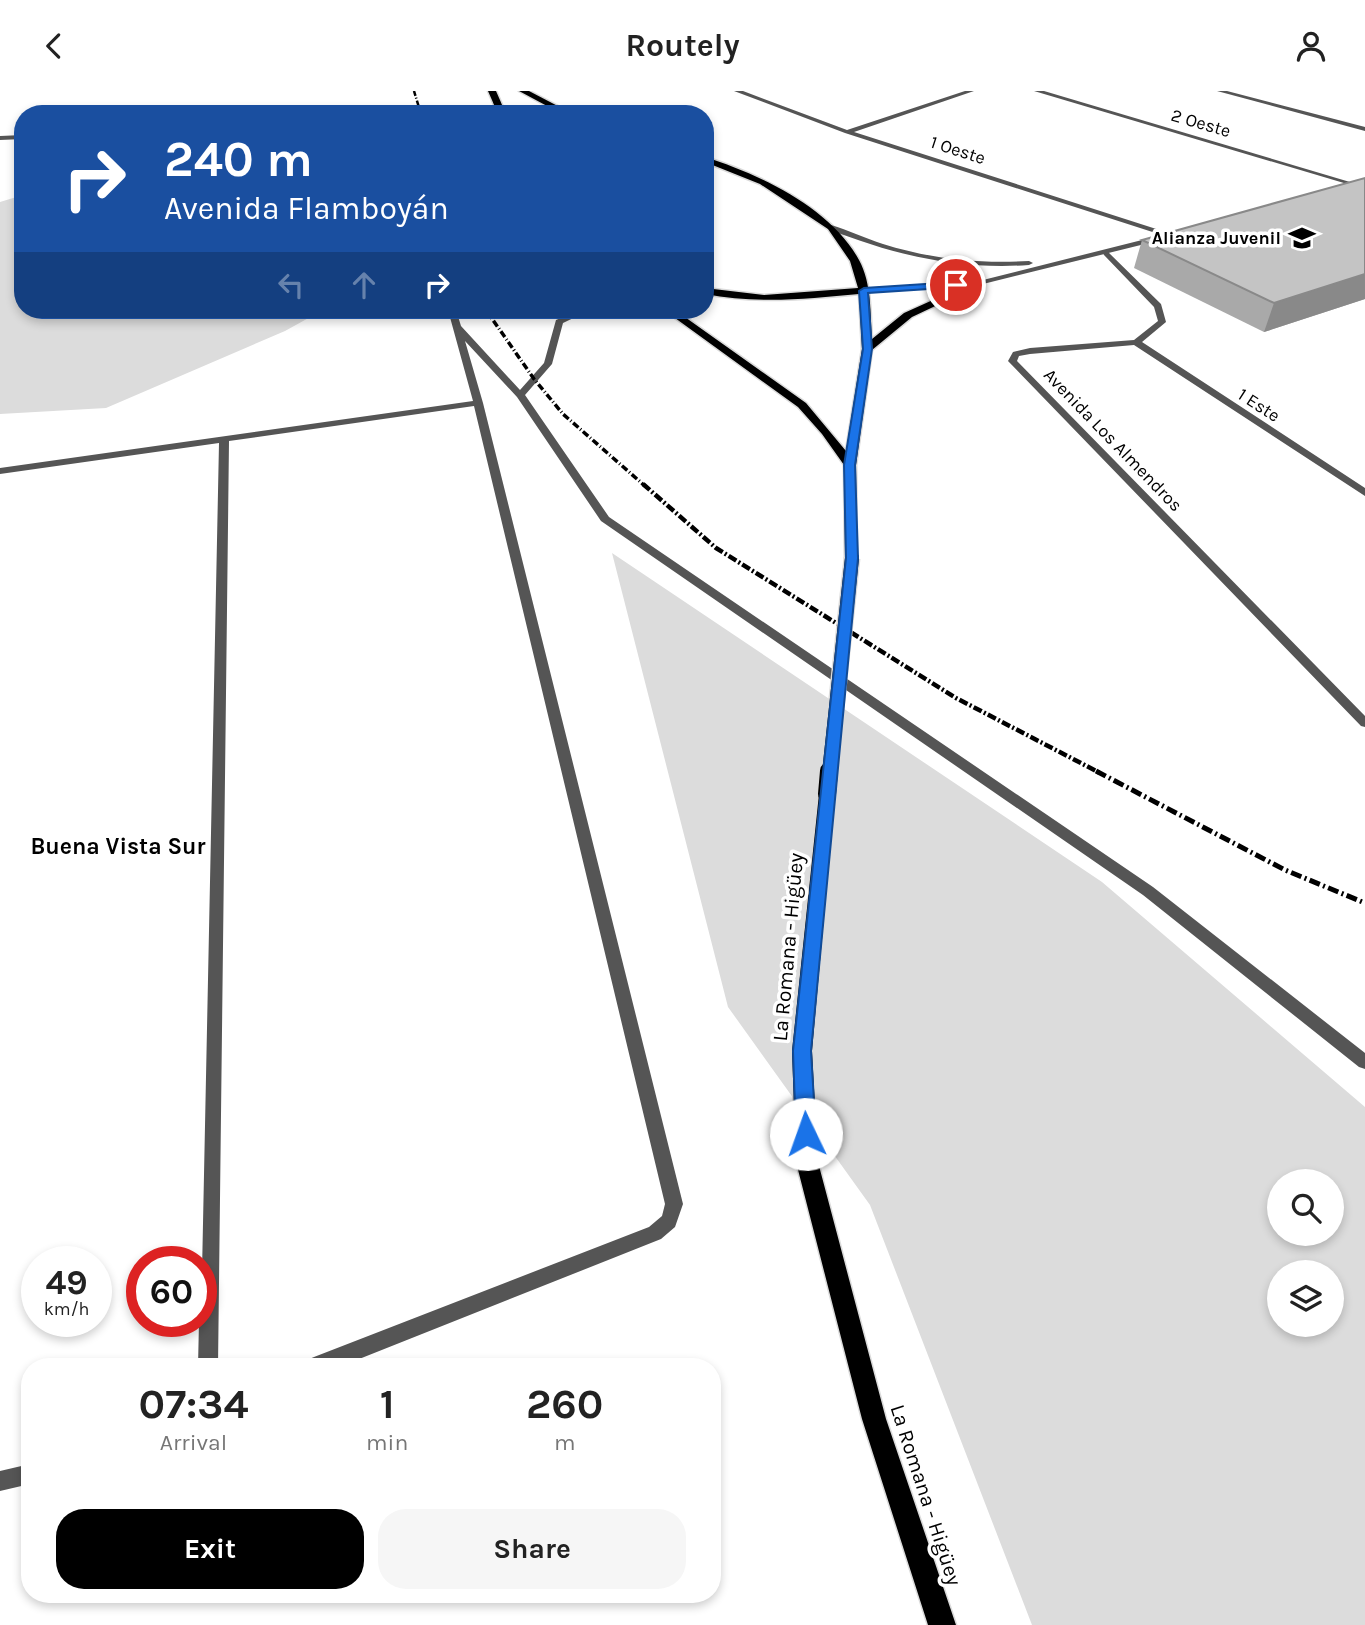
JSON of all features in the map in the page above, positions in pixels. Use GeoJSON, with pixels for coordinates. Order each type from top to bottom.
{"type":"FeatureCollection","features":[{"type":"Feature","properties":{"kind":"main road"},"geometry":{"type":"LineString","coordinates":[[523,91],[551,105]]}},
{"type":"Feature","properties":{"kind":"main road","name":"La Romana - Higüey"},"geometry":{"type":"LineString","coordinates":[[714,163],[763,182],[831,227],[855,261],[864,291],[867,349],[850,465],[852,558],[802,1051],[807,1162],[874,1419],[943,1625]]}},
{"type":"Feature","properties":{"kind":"main road"},"geometry":{"type":"LineString","coordinates":[[867,349],[908,316],[979,283]]}},
{"type":"Feature","properties":{"kind":"main road"},"geometry":{"type":"LineString","coordinates":[[714,294],[766,299],[864,291]]}},
{"type":"Feature","properties":{"kind":"main road"},"geometry":{"type":"LineString","coordinates":[[682,319],[802,405],[826,431],[850,465]]}},
{"type":"Feature","properties":{"kind":"street","name":"1 Oeste"},"geometry":{"type":"LineString","coordinates":[[737,91],[848,132],[1171,235]]}},
{"type":"Feature","properties":{"kind":"street"},"geometry":{"type":"LineString","coordinates":[[848,132],[971,91]]}},
{"type":"Feature","properties":{"kind":"street","name":"2 Oeste"},"geometry":{"type":"LineString","coordinates":[[1037,91],[1356,185]]}},
{"type":"Feature","properties":{"kind":"street"},"geometry":{"type":"LineString","coordinates":[[1220,91],[1365,129]]}},
{"type":"Feature","properties":{"kind":"street"},"geometry":{"type":"LineString","coordinates":[[1342,188],[1365,182]]}},
{"type":"Feature","properties":{"kind":"street"},"geometry":{"type":"LineString","coordinates":[[831,227],[908,255],[951,261],[1004,266],[1079,259]]}},
{"type":"Feature","properties":{"kind":"street"},"geometry":{"type":"LineString","coordinates":[[864,291],[979,283],[1107,253],[1184,231]]}},
{"type":"Feature","properties":{"kind":"street"},"geometry":{"type":"LineString","coordinates":[[1107,253],[1158,306],[1162,322],[1136,342]]}},
{"type":"Feature","properties":{"kind":"street"},"geometry":{"type":"LineString","coordinates":[[337,1358],[655,1234],[669,1221],[674,1204],[478,403],[455,319]]}},
{"type":"Feature","properties":{"kind":"street"},"geometry":{"type":"LineString","coordinates":[[520,395],[548,364],[559,322],[566,319]]}},
{"type":"Feature","properties":{"kind":"street"},"geometry":{"type":"LineString","coordinates":[[457,327],[520,395],[605,519],[1148,891],[1365,1062]]}},
{"type":"Feature","properties":{"kind":"street","name":"1 Este"},"geometry":{"type":"LineString","coordinates":[[1136,342],[1365,493]]}},
{"type":"Feature","properties":{"kind":"street","name":"Avenida Los Almendros"},"geometry":{"type":"LineString","coordinates":[[1136,342],[1030,351],[1016,354],[1012,361],[1365,723]]}},
{"type":"Feature","properties":{"kind":"street"},"geometry":{"type":"LineString","coordinates":[[0,471],[478,403]]}},
{"type":"Feature","properties":{"kind":"street"},"geometry":{"type":"LineString","coordinates":[[208,1358],[224,438]]}},
{"type":"Feature","properties":{"kind":"street"},"geometry":{"type":"LineString","coordinates":[[0,1482],[21,1476]]}},
{"type":"Feature","properties":{"kind":"shaded area"},"geometry":{"type":"Polygon","coordinates":[[[14,198],[14,319],[307,319],[285,331],[106,408],[0,414],[0,202],[14,198]]]}},
{"type":"Feature","properties":{"kind":"shaded area"},"geometry":{"type":"Polygon","coordinates":[[[612,553],[1102,882],[1365,1107],[1365,1625],[1032,1625],[870,1205],[728,1007],[612,553]]]}},
{"type":"Feature","properties":{"kind":"building","name":"Alianza Juvenil"},"geometry":{"type":"Polygon","coordinates":[[[1365,178],[1365,274],[1274,303],[1142,240],[1365,178]]]}},
{"type":"Feature","properties":{"kind":"railway"},"geometry":{"type":"LineString","coordinates":[[414,91],[418,105]]}},
{"type":"Feature","properties":{"kind":"railway"},"geometry":{"type":"LineString","coordinates":[[492,319],[534,379],[563,414],[645,486]]}},
{"type":"Feature","properties":{"kind":"railway"},"geometry":{"type":"LineString","coordinates":[[643,484],[716,548],[956,698],[1100,773]]}},
{"type":"Feature","properties":{"kind":"railway"},"geometry":{"type":"LineString","coordinates":[[1096,771],[1285,870],[1365,903]]}},
{"type":"Feature","properties":{"kind":"place","name":"Alianza Juvenil"},"geometry":{"type":"Point","coordinates":[1302,238]}},
{"type":"Feature","properties":{"kind":"district","name":"Buena Vista Sur"},"geometry":{"type":"Point","coordinates":[118,846]}},
{"type":"Feature","properties":{"kind":"route"},"geometry":{"type":"LineString","coordinates":[[806,1134],[802,1051],[852,558],[850,465],[867,349],[864,291],[956,285]]}}]}
